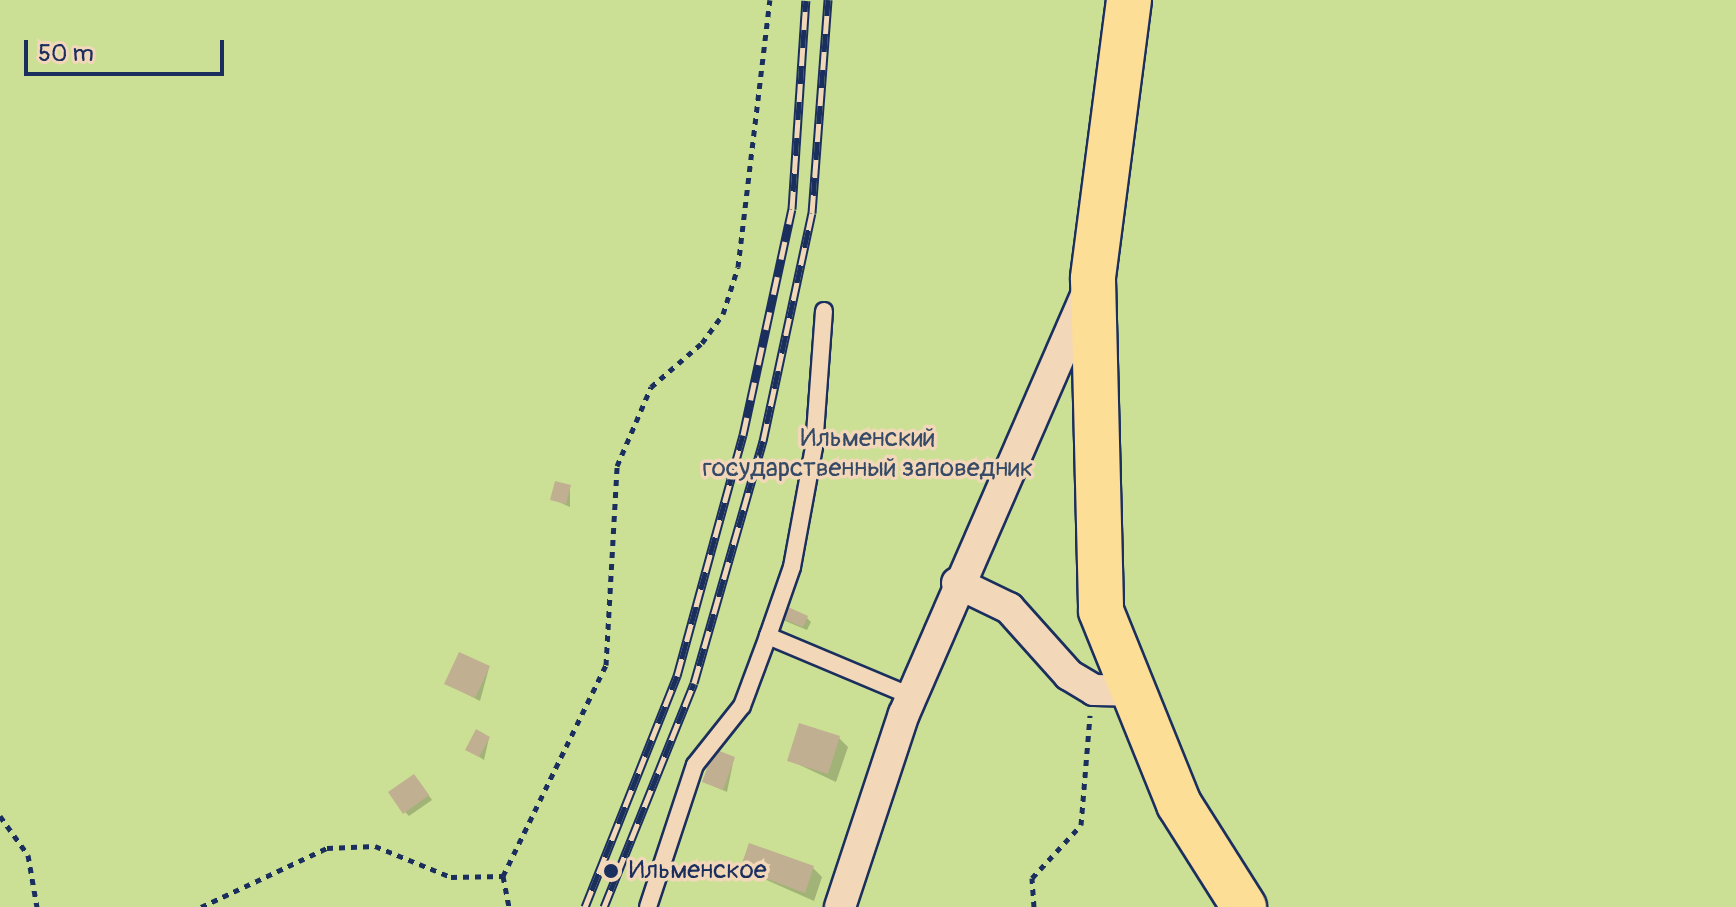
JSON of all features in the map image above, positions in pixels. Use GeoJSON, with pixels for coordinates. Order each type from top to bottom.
{"type":"FeatureCollection","features":[{"type":"Feature","properties":{"kind":"main road"},"geometry":{"type":"LineString","coordinates":[[1129,0],[1093,279],[1101,611],[1114,690],[1179,804],[1244,907]]}},
{"type":"Feature","properties":{"kind":"street"},"geometry":{"type":"LineString","coordinates":[[840,907],[911,696],[957,583],[1093,279]]}},
{"type":"Feature","properties":{"kind":"street"},"geometry":{"type":"LineString","coordinates":[[957,583],[1009,608],[1069,675],[1114,690]]}},
{"type":"Feature","properties":{"kind":"lane"},"geometry":{"type":"LineString","coordinates":[[648,907],[695,765],[742,706],[792,567],[814,447],[824,311]]}},
{"type":"Feature","properties":{"kind":"lane"},"geometry":{"type":"LineString","coordinates":[[768,636],[911,696]]}},
{"type":"Feature","properties":{"kind":"path"},"geometry":{"type":"LineString","coordinates":[[509,907],[503,876],[606,665],[617,466],[651,387],[702,343],[723,314],[738,267],[770,0]]}},
{"type":"Feature","properties":{"kind":"path"},"geometry":{"type":"LineString","coordinates":[[1034,907],[1032,878],[1081,825],[1114,690]]}},
{"type":"Feature","properties":{"kind":"path"},"geometry":{"type":"LineString","coordinates":[[0,816],[28,855],[37,907]]}},
{"type":"Feature","properties":{"kind":"path"},"geometry":{"type":"LineString","coordinates":[[201,907],[327,848],[375,846],[451,877],[503,876]]}},
{"type":"Feature","properties":{"kind":"green space","name":"Ильменский государственный заповедник"},"geometry":{"type":"Polygon","coordinates":[[[0,0],[1736,0],[1736,907],[0,907],[0,0]]]}},
{"type":"Feature","properties":{"kind":"building"},"geometry":{"type":"Polygon","coordinates":[[[555,481],[571,485],[566,504],[550,500],[555,481]]]}},
{"type":"Feature","properties":{"kind":"building"},"geometry":{"type":"Polygon","coordinates":[[[777,602],[808,616],[803,627],[772,614],[777,602]]]}},
{"type":"Feature","properties":{"kind":"building"},"geometry":{"type":"Polygon","coordinates":[[[459,652],[490,666],[475,698],[444,684],[459,652]]]}},
{"type":"Feature","properties":{"kind":"building"},"geometry":{"type":"Polygon","coordinates":[[[799,723],[840,736],[828,774],[787,761],[799,723]]]}},
{"type":"Feature","properties":{"kind":"building"},"geometry":{"type":"Polygon","coordinates":[[[476,729],[490,737],[479,757],[465,750],[476,729]]]}},
{"type":"Feature","properties":{"kind":"building"},"geometry":{"type":"Polygon","coordinates":[[[714,749],[735,757],[723,790],[702,782],[714,749]]]}},
{"type":"Feature","properties":{"kind":"building"},"geometry":{"type":"Polygon","coordinates":[[[414,774],[429,795],[403,814],[388,792],[414,774]]]}},
{"type":"Feature","properties":{"kind":"building"},"geometry":{"type":"Polygon","coordinates":[[[749,843],[814,866],[805,893],[740,869],[749,843]]]}},
{"type":"Feature","properties":{"kind":"railway"},"geometry":{"type":"LineString","coordinates":[[585,907],[677,676],[743,435],[792,209],[806,0]]}},
{"type":"Feature","properties":{"kind":"railway"},"geometry":{"type":"LineString","coordinates":[[604,907],[694,683],[763,441],[812,213],[828,0]]}},
{"type":"Feature","properties":{"kind":"place","name":"Ильменское"},"geometry":{"type":"Point","coordinates":[611,871]}}]}
